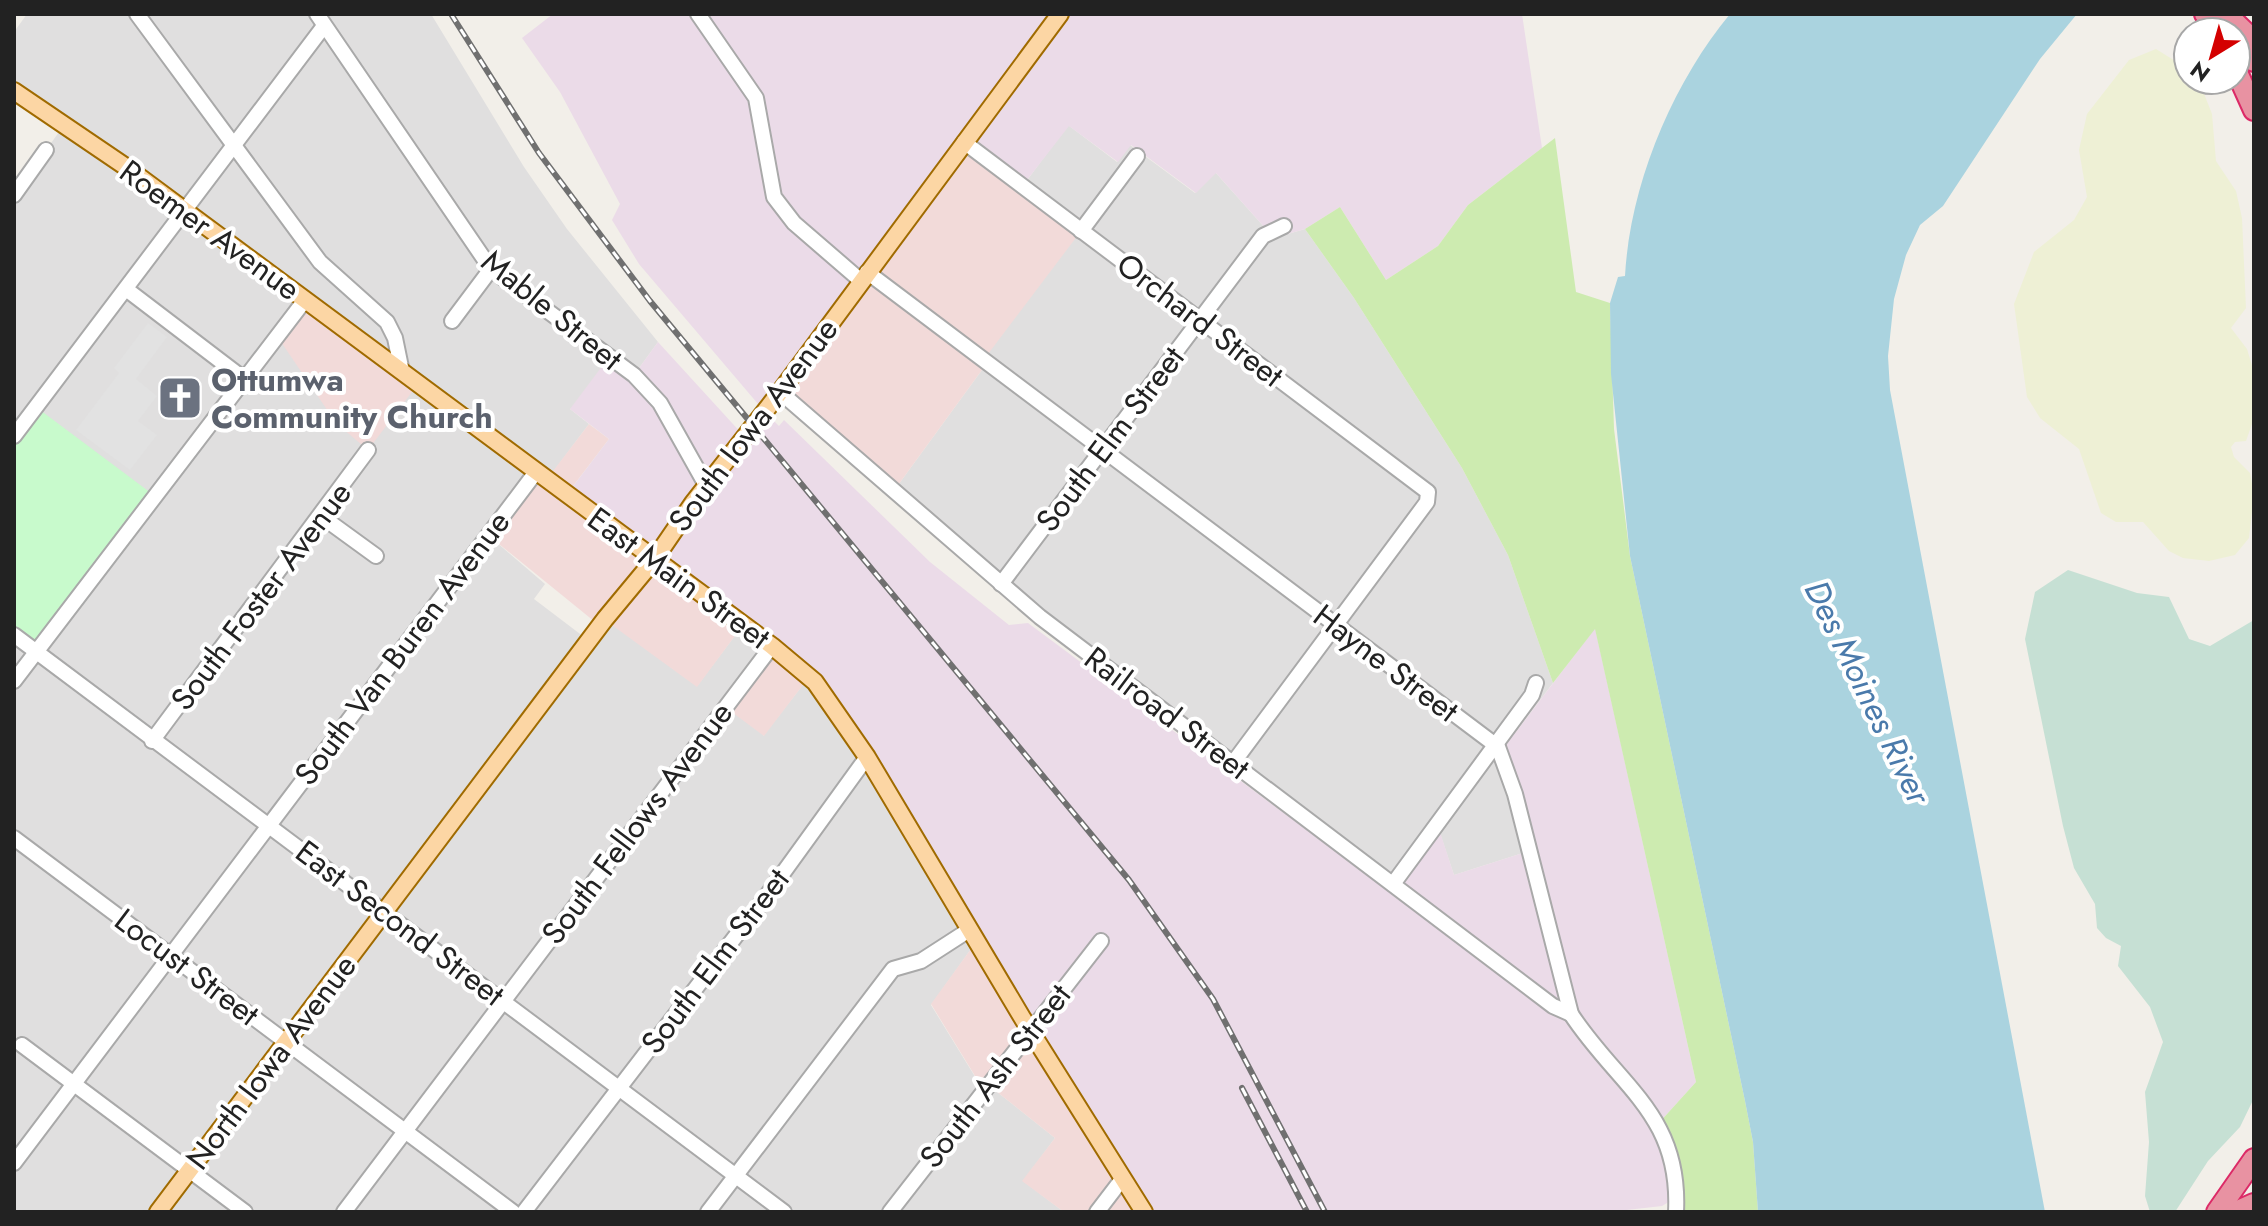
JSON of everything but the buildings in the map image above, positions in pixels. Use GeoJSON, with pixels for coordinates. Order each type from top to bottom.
{"type":"FeatureCollection","features":[{"type":"Feature","properties":{"kind":"highway"},"geometry":{"type":"LineString","coordinates":[[2217,1212],[2254,1159]]}},
{"type":"Feature","properties":{"kind":"highway"},"geometry":{"type":"LineString","coordinates":[[2236,1212],[2254,1204]]}},
{"type":"Feature","properties":{"kind":"main road","name":"South Iowa Avenue"},"geometry":{"type":"LineString","coordinates":[[385,911],[605,619],[654,560],[706,485],[780,392],[1060,14]]}},
{"type":"Feature","properties":{"kind":"main road","name":"Roemer Avenue"},"geometry":{"type":"LineString","coordinates":[[14,91],[185,210],[402,372]]}},
{"type":"Feature","properties":{"kind":"main road","name":"East Main Street"},"geometry":{"type":"LineString","coordinates":[[402,372],[772,646],[815,682],[867,757],[1031,1032],[1144,1212]]}},
{"type":"Feature","properties":{"kind":"main road","name":"North Iowa Avenue"},"geometry":{"type":"LineString","coordinates":[[158,1212],[385,911]]}},
{"type":"Feature","properties":{"kind":"street"},"geometry":{"type":"LineString","coordinates":[[137,14],[320,262],[387,322],[395,338],[402,372]]}},
{"type":"Feature","properties":{"kind":"street","name":"Hayne Street"},"geometry":{"type":"LineString","coordinates":[[698,14],[756,98],[774,197],[794,223],[1495,745]]}},
{"type":"Feature","properties":{"kind":"street"},"geometry":{"type":"LineString","coordinates":[[14,436],[233,147],[320,20]]}},
{"type":"Feature","properties":{"kind":"street","name":"Mable Street"},"geometry":{"type":"LineString","coordinates":[[320,20],[491,269],[634,375],[660,403],[706,485]]}},
{"type":"Feature","properties":{"kind":"street","name":"Orchard Street"},"geometry":{"type":"LineString","coordinates":[[964,142],[1428,492],[1427,502],[1336,625]]}},
{"type":"Feature","properties":{"kind":"street"},"geometry":{"type":"LineString","coordinates":[[14,195],[46,150]]}},
{"type":"Feature","properties":{"kind":"street"},"geometry":{"type":"LineString","coordinates":[[1081,231],[1137,156]]}},
{"type":"Feature","properties":{"kind":"street","name":"South Elm Street"},"geometry":{"type":"LineString","coordinates":[[1001,584],[1263,236],[1284,226]]}},
{"type":"Feature","properties":{"kind":"street"},"geometry":{"type":"LineString","coordinates":[[452,321],[491,269]]}},
{"type":"Feature","properties":{"kind":"street"},"geometry":{"type":"LineString","coordinates":[[126,289],[244,379]]}},
{"type":"Feature","properties":{"kind":"street"},"geometry":{"type":"LineString","coordinates":[[14,681],[305,300]]}},
{"type":"Feature","properties":{"kind":"street","name":"Railroad Street"},"geometry":{"type":"LineString","coordinates":[[780,392],[1001,584],[1553,1006],[1571,1014]]}},
{"type":"Feature","properties":{"kind":"street","name":"South Foster Avenue"},"geometry":{"type":"LineString","coordinates":[[152,741],[368,450]]}},
{"type":"Feature","properties":{"kind":"street","name":"South Van Buren Avenue"},"geometry":{"type":"LineString","coordinates":[[14,1163],[536,472]]}},
{"type":"Feature","properties":{"kind":"street"},"geometry":{"type":"LineString","coordinates":[[321,516],[376,556]]}},
{"type":"Feature","properties":{"kind":"street"},"geometry":{"type":"LineString","coordinates":[[1233,763],[1336,625]]}},
{"type":"Feature","properties":{"kind":"street","name":"East Second Street"},"geometry":{"type":"LineString","coordinates":[[14,635],[152,741],[269,823],[784,1212]]}},
{"type":"Feature","properties":{"kind":"street","name":"South Fellows Avenue"},"geometry":{"type":"LineString","coordinates":[[344,1212],[772,646]]}},
{"type":"Feature","properties":{"kind":"street"},"geometry":{"type":"LineString","coordinates":[[1393,884],[1532,695],[1536,683]]}},
{"type":"Feature","properties":{"kind":"street"},"geometry":{"type":"LineString","coordinates":[[1495,745],[1515,794],[1571,1014],[1586,1038],[1637,1092],[1668,1142],[1676,1212]]}},
{"type":"Feature","properties":{"kind":"street","name":"South Elm Street"},"geometry":{"type":"LineString","coordinates":[[524,1212],[867,757]]}},
{"type":"Feature","properties":{"kind":"street","name":"Locust Street"},"geometry":{"type":"LineString","coordinates":[[14,838],[513,1212]]}},
{"type":"Feature","properties":{"kind":"street"},"geometry":{"type":"LineString","coordinates":[[708,1212],[893,969],[921,961],[969,930]]}},
{"type":"Feature","properties":{"kind":"street","name":"South Ash Street"},"geometry":{"type":"LineString","coordinates":[[890,1212],[1101,941]]}},
{"type":"Feature","properties":{"kind":"street"},"geometry":{"type":"LineString","coordinates":[[22,1045],[245,1212]]}},
{"type":"Feature","properties":{"kind":"street"},"geometry":{"type":"LineString","coordinates":[[1097,1212],[1123,1178]]}},
{"type":"Feature","properties":{"kind":"shaded area"},"geometry":{"type":"Polygon","coordinates":[[[27,14],[431,14],[524,167],[567,229],[658,342],[634,375],[570,409],[589,424],[547,480],[488,535],[545,584],[534,599],[588,640],[605,619],[697,686],[743,625],[772,646],[763,736],[809,677],[976,942],[931,1005],[982,1088],[987,1084],[1055,1138],[1023,1181],[1064,1212],[14,1212],[14,195],[64,125],[14,91],[14,32],[27,14]]]}},
{"type":"Feature","properties":{"kind":"shaded area"},"geometry":{"type":"Polygon","coordinates":[[[553,14],[1522,14],[1542,148],[1468,205],[1438,246],[1386,280],[1340,207],[1305,229],[1274,238],[1216,173],[1196,193],[1131,145],[1118,162],[1069,126],[1027,180],[969,136],[764,411],[639,264],[612,220],[620,204],[560,92],[522,38],[553,14]]]}},
{"type":"Feature","properties":{"kind":"shaded area"},"geometry":{"type":"Polygon","coordinates":[[[1068,125],[1117,162],[1130,145],[1195,193],[1215,172],[1274,238],[1305,229],[1354,298],[1462,468],[1508,555],[1553,683],[1500,753],[1529,851],[1454,875],[1440,833],[1398,888],[1233,763],[893,492],[987,363],[1022,187],[1068,125]]]}},
{"type":"Feature","properties":{"kind":"shaded area"},"geometry":{"type":"Polygon","coordinates":[[[969,135],[1027,180],[1023,186],[1081,231],[988,354],[987,363],[893,492],[780,392],[969,135]]]}},
{"type":"Feature","properties":{"kind":"shaded area"},"geometry":{"type":"Polygon","coordinates":[[[305,300],[418,384],[368,450],[336,423],[277,336],[305,300]]]}},
{"type":"Feature","properties":{"kind":"shaded area"},"geometry":{"type":"Polygon","coordinates":[[[148,323],[167,337],[136,379],[157,396],[138,421],[157,435],[130,470],[76,430],[119,373],[114,368],[148,323]]]}},
{"type":"Feature","properties":{"kind":"shaded area"},"geometry":{"type":"Polygon","coordinates":[[[658,342],[743,435],[764,411],[779,426],[784,420],[930,562],[1009,625],[1028,623],[1393,894],[1440,832],[1454,875],[1529,851],[1500,753],[1595,628],[1696,1082],[1658,1124],[1677,1197],[1662,1206],[1609,1212],[1153,1212],[816,671],[571,489],[609,439],[570,409],[609,357],[634,375],[658,342]]]}},
{"type":"Feature","properties":{"kind":"shaded area"},"geometry":{"type":"Polygon","coordinates":[[[589,424],[609,439],[567,494],[743,625],[697,687],[605,620],[600,626],[488,535],[536,472],[547,479],[589,424]]]}},
{"type":"Feature","properties":{"kind":"shaded area"},"geometry":{"type":"Polygon","coordinates":[[[772,646],[809,677],[764,736],[725,707],[772,646]]]}},
{"type":"Feature","properties":{"kind":"shaded area"},"geometry":{"type":"Polygon","coordinates":[[[976,942],[1144,1212],[1064,1212],[1022,1181],[1055,1138],[987,1084],[983,1089],[931,1004],[976,942]]]}},
{"type":"Feature","properties":{"kind":"green space"},"geometry":{"type":"Polygon","coordinates":[[[2156,49],[2172,59],[2172,96],[2205,96],[2212,114],[2216,161],[2236,191],[2242,218],[2246,308],[2231,328],[2247,349],[2254,372],[2253,421],[2246,441],[2235,442],[2231,447],[2234,457],[2250,473],[2254,494],[2249,538],[2235,555],[2209,561],[2183,558],[2169,551],[2143,522],[2116,522],[2101,513],[2079,449],[2040,418],[2027,397],[2014,304],[2034,252],[2074,220],[2087,197],[2079,150],[2087,114],[2129,60],[2156,49]]]}},
{"type":"Feature","properties":{"kind":"green space"},"geometry":{"type":"Polygon","coordinates":[[[1555,138],[1576,292],[1610,303],[1614,429],[1630,556],[1753,1142],[1758,1212],[1676,1212],[1658,1124],[1696,1082],[1595,629],[1553,683],[1508,555],[1462,468],[1354,298],[1305,229],[1340,207],[1386,280],[1438,246],[1468,205],[1555,138]]]}},
{"type":"Feature","properties":{"kind":"green space"},"geometry":{"type":"Polygon","coordinates":[[[36,407],[155,496],[36,652],[14,635],[14,436],[36,407]]]}},
{"type":"Feature","properties":{"kind":"green space"},"geometry":{"type":"Polygon","coordinates":[[[2068,570],[2137,593],[2169,597],[2189,639],[2210,646],[2254,620],[2254,1098],[2240,1127],[2208,1161],[2175,1212],[2150,1212],[2145,1196],[2149,1142],[2145,1092],[2163,1042],[2150,1007],[2118,966],[2121,946],[2106,938],[2097,928],[2095,904],[2074,868],[2025,639],[2035,592],[2068,570]]]}},
{"type":"Feature","properties":{"kind":"water","name":"Des Moines River"},"geometry":{"type":"Polygon","coordinates":[[[1730,14],[2077,14],[2040,59],[1943,206],[1920,225],[1906,255],[1894,299],[1888,356],[1890,390],[2045,1212],[1758,1212],[1753,1142],[1745,1101],[1630,556],[1611,374],[1610,303],[1618,277],[1625,276],[1635,207],[1645,172],[1658,137],[1690,72],[1730,14]]]}},
{"type":"Feature","properties":{"kind":"railway"},"geometry":{"type":"LineString","coordinates":[[451,14],[539,153],[650,301],[1129,880],[1213,999],[1325,1212]]}},
{"type":"Feature","properties":{"kind":"railway"},"geometry":{"type":"LineString","coordinates":[[1242,1088],[1307,1212]]}},
{"type":"Feature","properties":{"kind":"place","name":"Ottumwa Community Church"},"geometry":{"type":"Point","coordinates":[180,398]}}]}
